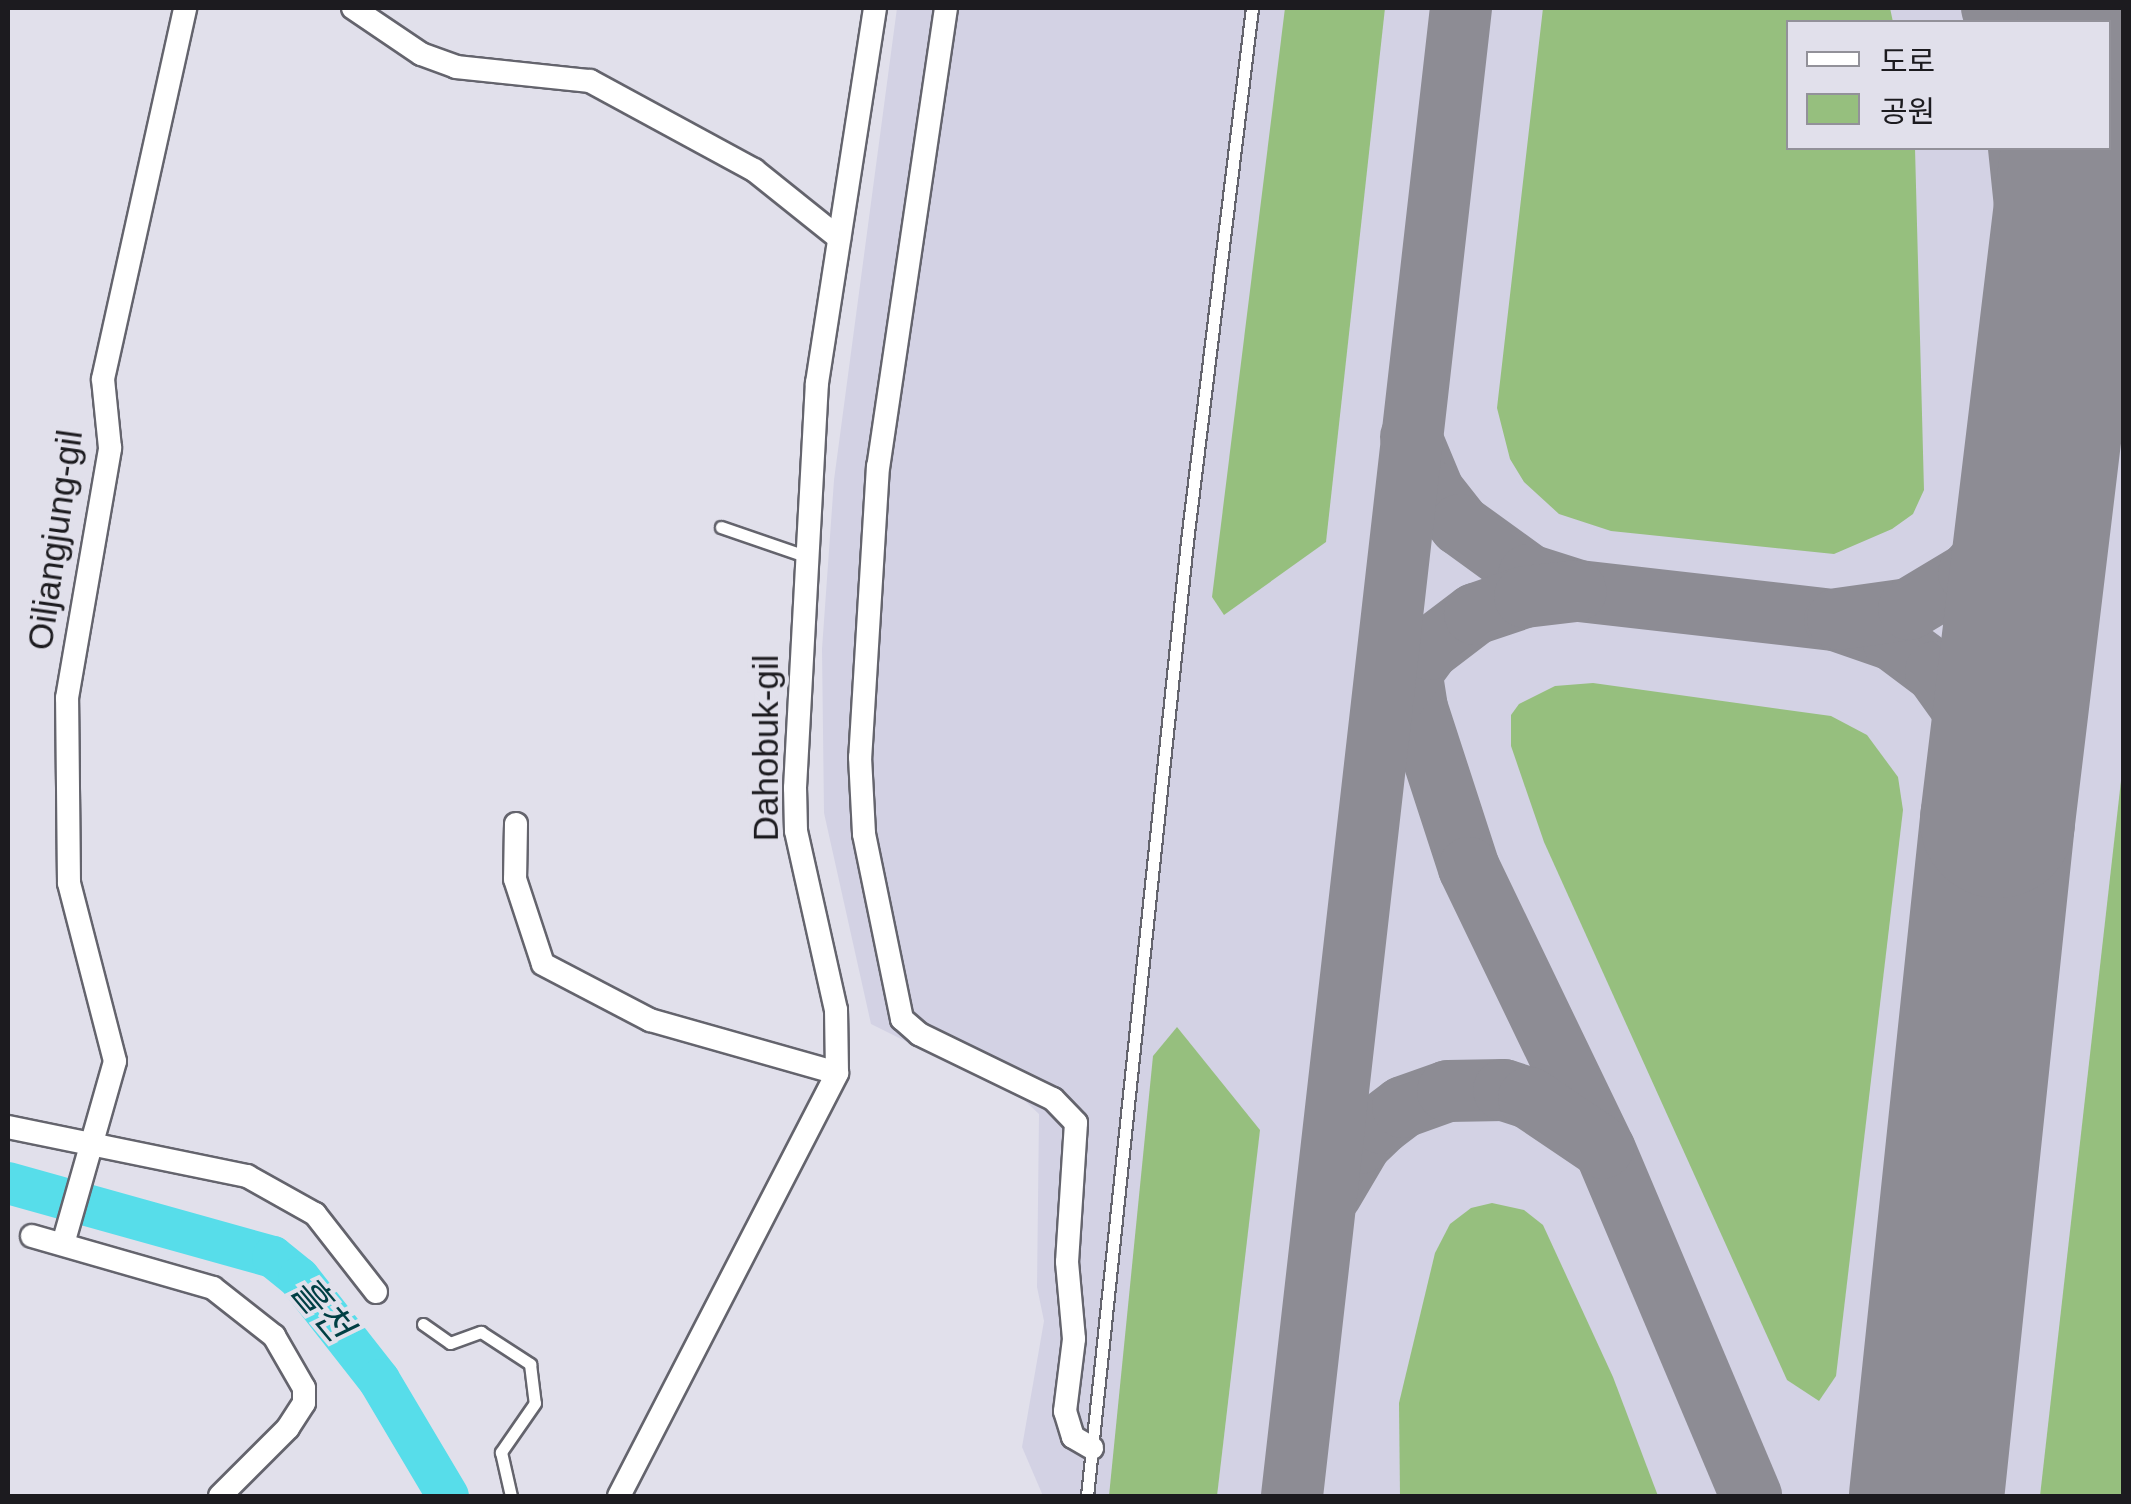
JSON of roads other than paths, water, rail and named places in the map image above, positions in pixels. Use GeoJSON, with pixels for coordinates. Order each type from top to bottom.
{"type":"FeatureCollection","features":[{"type":"Feature","properties":{"kind":"street","name":"Oiljangjung-gil"},"geometry":{"type":"LineString","coordinates":[[63,1244],[88,1140],[115,1061],[69,883],[67,698],[110,448],[103,379],[185,8]]}},
{"type":"Feature","properties":{"kind":"street"},"geometry":{"type":"LineString","coordinates":[[353,8],[421,54],[456,67],[590,82],[754,170],[839,238]]}},
{"type":"Feature","properties":{"kind":"street","name":"Dahobuk-gil"},"geometry":{"type":"LineString","coordinates":[[619,1496],[836,1073],[836,1010],[796,831],[805,556],[817,384],[875,8]]}},
{"type":"Feature","properties":{"kind":"street"},"geometry":{"type":"LineString","coordinates":[[946,8],[878,466],[860,757],[864,834],[902,1019],[919,1034],[1053,1099],[1076,1123],[1067,1262],[1074,1339],[1065,1411],[1074,1437],[1092,1448]]}},
{"type":"Feature","properties":{"kind":"street"},"geometry":{"type":"LineString","coordinates":[[516,824],[515,879],[543,964],[650,1020],[836,1073]]}},
{"type":"Feature","properties":{"kind":"street"},"geometry":{"type":"LineString","coordinates":[[8,1127],[207,1165],[283,1194],[340,1239],[376,1292]]}},
{"type":"Feature","properties":{"kind":"street"},"geometry":{"type":"LineString","coordinates":[[32,1236],[213,1288],[262,1322],[304,1388],[298,1416],[220,1496]]}},
{"type":"Feature","properties":{"kind":"lane"},"geometry":{"type":"LineString","coordinates":[[1087,1496],[1188,542],[1252,8]]}},
{"type":"Feature","properties":{"kind":"lane"},"geometry":{"type":"LineString","coordinates":[[721,527],[805,556]]}},
{"type":"Feature","properties":{"kind":"lane"},"geometry":{"type":"LineString","coordinates":[[423,1324],[450,1343],[481,1332],[530,1364],[534,1403],[501,1452],[512,1496]]}},
{"type":"Feature","properties":{"kind":"waterway","name":"흘천"},"geometry":{"type":"LineString","coordinates":[[8,1183],[273,1257],[299,1278],[379,1380],[448,1496]]}}]}
